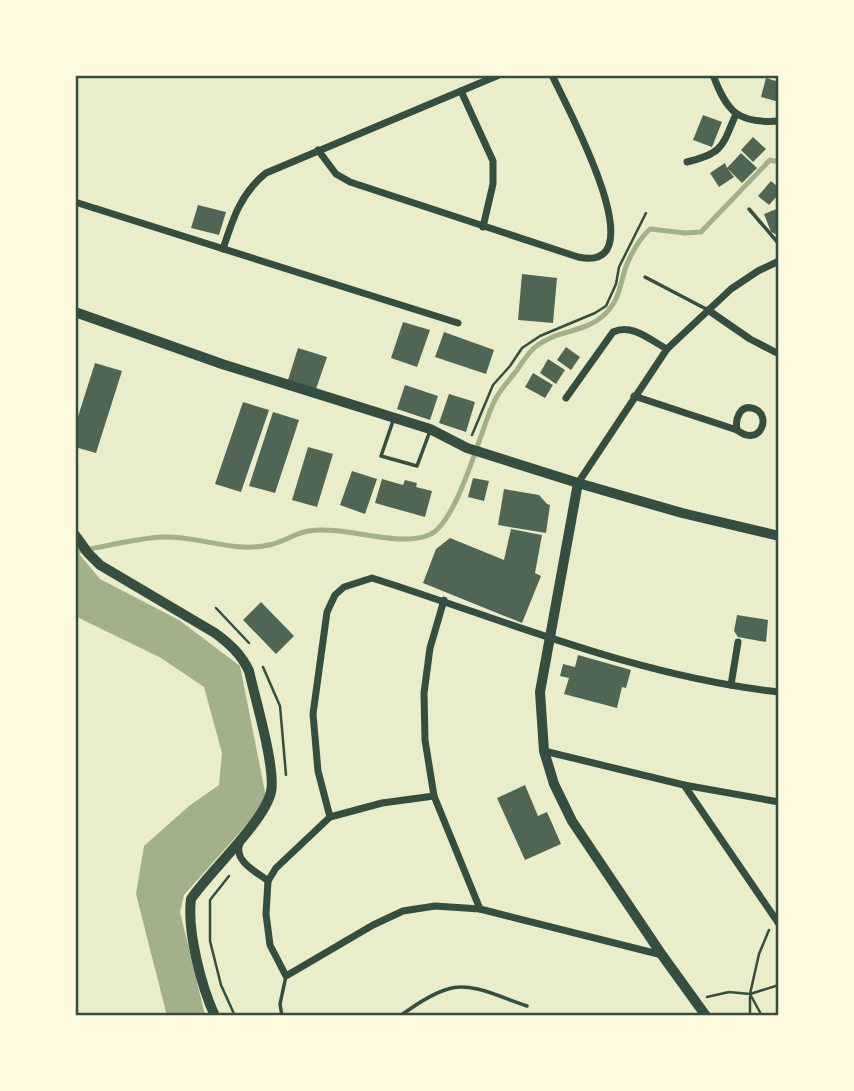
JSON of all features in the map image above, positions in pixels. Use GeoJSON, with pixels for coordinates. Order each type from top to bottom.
{"type":"FeatureCollection","features":[{"type":"Feature","properties":{"kind":"main road"},"geometry":{"type":"LineString","coordinates":[[75,535],[100,565],[215,633],[243,658],[249,671],[272,780],[269,800],[245,834],[191,899],[189,915],[192,937],[215,1016]]}},
{"type":"Feature","properties":{"kind":"street"},"geometry":{"type":"LineString","coordinates":[[223,249],[235,212],[252,184],[266,173],[499,75]]}},
{"type":"Feature","properties":{"kind":"street"},"geometry":{"type":"LineString","coordinates":[[318,150],[336,174],[350,182],[483,227],[590,259],[602,257],[610,249],[612,238],[603,184],[552,75]]}},
{"type":"Feature","properties":{"kind":"street"},"geometry":{"type":"LineString","coordinates":[[713,75],[722,99],[730,110],[759,122],[779,121]]}},
{"type":"Feature","properties":{"kind":"street"},"geometry":{"type":"LineString","coordinates":[[461,91],[493,161],[494,184],[483,227]]}},
{"type":"Feature","properties":{"kind":"street"},"geometry":{"type":"LineString","coordinates":[[687,162],[708,157],[723,146],[736,114]]}},
{"type":"Feature","properties":{"kind":"street"},"geometry":{"type":"LineString","coordinates":[[75,202],[458,323]]}},
{"type":"Feature","properties":{"kind":"street"},"geometry":{"type":"LineString","coordinates":[[706,1016],[572,821],[554,784],[544,751],[540,692],[578,483],[667,349],[732,289],[758,271],[779,261]]}},
{"type":"Feature","properties":{"kind":"street"},"geometry":{"type":"LineString","coordinates":[[708,310],[750,339],[779,354]]}},
{"type":"Feature","properties":{"kind":"street"},"geometry":{"type":"LineString","coordinates":[[75,312],[222,364],[430,429],[469,448],[578,483],[682,513],[779,536]]}},
{"type":"Feature","properties":{"kind":"street"},"geometry":{"type":"LineString","coordinates":[[566,398],[612,332],[629,328],[667,349]]}},
{"type":"Feature","properties":{"kind":"street"},"geometry":{"type":"LineString","coordinates":[[634,397],[737,430]]}},
{"type":"Feature","properties":{"kind":"street"},"geometry":{"type":"LineString","coordinates":[[330,817],[318,771],[313,714],[327,612],[335,596],[344,587],[372,578],[548,637],[645,665],[731,685],[779,692]]}},
{"type":"Feature","properties":{"kind":"street"},"geometry":{"type":"LineString","coordinates":[[444,600],[430,648],[424,693],[425,740],[433,796],[480,909]]}},
{"type":"Feature","properties":{"kind":"street"},"geometry":{"type":"LineString","coordinates":[[731,685],[738,642]]}},
{"type":"Feature","properties":{"kind":"street"},"geometry":{"type":"LineString","coordinates":[[544,751],[684,785],[779,802]]}},
{"type":"Feature","properties":{"kind":"street"},"geometry":{"type":"LineString","coordinates":[[684,785],[777,919]]}},
{"type":"Feature","properties":{"kind":"street"},"geometry":{"type":"LineString","coordinates":[[433,796],[382,803],[330,817],[276,868],[268,881],[266,914],[270,945],[286,976],[373,925],[403,911],[435,906],[480,909],[662,955]]}},
{"type":"Feature","properties":{"kind":"street"},"geometry":{"type":"LineString","coordinates":[[245,834],[237,850],[239,857],[268,881]]}},
{"type":"Feature","properties":{"kind":"lane"},"geometry":{"type":"LineString","coordinates":[[749,209],[779,244]]}},
{"type":"Feature","properties":{"kind":"lane"},"geometry":{"type":"LineString","coordinates":[[645,276],[708,310]]}},
{"type":"Feature","properties":{"kind":"lane"},"geometry":{"type":"LineString","coordinates":[[394,418],[382,456],[417,466],[430,429]]}},
{"type":"Feature","properties":{"kind":"lane"},"geometry":{"type":"LineString","coordinates":[[282,1016],[280,1003],[286,976]]}},
{"type":"Feature","properties":{"kind":"lane"},"geometry":{"type":"LineString","coordinates":[[400,1016],[446,989],[455,987],[469,988],[527,1006]]}},
{"type":"Feature","properties":{"kind":"path"},"geometry":{"type":"LineString","coordinates":[[469,448],[493,385],[522,348],[540,336],[606,306],[616,284],[619,267],[646,213]]}},
{"type":"Feature","properties":{"kind":"path"},"geometry":{"type":"LineString","coordinates":[[751,1016],[750,994],[759,954],[777,919]]}},
{"type":"Feature","properties":{"kind":"path"},"geometry":{"type":"LineString","coordinates":[[694,1000],[729,992],[750,994],[779,985]]}},
{"type":"Feature","properties":{"kind":"path"},"geometry":{"type":"LineString","coordinates":[[750,994],[762,1016]]}},
{"type":"Feature","properties":{"kind":"shaded area"},"geometry":{"type":"Polygon","coordinates":[[[75,549],[100,579],[179,620],[240,666],[267,802],[184,895],[180,912],[207,1016],[167,1016],[136,894],[144,846],[189,806],[219,785],[222,753],[204,687],[161,658],[75,616],[75,549]]]}},
{"type":"Feature","properties":{"kind":"building"},"geometry":{"type":"Polygon","coordinates":[[[766,78],[779,82],[779,102],[761,97],[766,78]]]}},
{"type":"Feature","properties":{"kind":"building"},"geometry":{"type":"Polygon","coordinates":[[[703,115],[722,122],[712,147],[693,140],[703,115]]]}},
{"type":"Feature","properties":{"kind":"building"},"geometry":{"type":"Polygon","coordinates":[[[753,137],[766,149],[753,162],[741,150],[753,137]]]}},
{"type":"Feature","properties":{"kind":"building"},"geometry":{"type":"Polygon","coordinates":[[[741,153],[757,168],[742,183],[727,168],[741,153]]]}},
{"type":"Feature","properties":{"kind":"building"},"geometry":{"type":"Polygon","coordinates":[[[725,163],[734,177],[719,187],[710,173],[725,163]]]}},
{"type":"Feature","properties":{"kind":"building"},"geometry":{"type":"Polygon","coordinates":[[[771,181],[779,188],[779,194],[769,205],[758,196],[771,181]]]}},
{"type":"Feature","properties":{"kind":"building"},"geometry":{"type":"Polygon","coordinates":[[[198,205],[226,212],[219,235],[191,228],[198,205]]]}},
{"type":"Feature","properties":{"kind":"building"},"geometry":{"type":"Polygon","coordinates":[[[779,208],[779,236],[771,232],[764,214],[779,208]]]}},
{"type":"Feature","properties":{"kind":"building"},"geometry":{"type":"Polygon","coordinates":[[[522,274],[557,278],[553,323],[518,320],[522,274]]]}},
{"type":"Feature","properties":{"kind":"building"},"geometry":{"type":"Polygon","coordinates":[[[403,322],[430,330],[417,367],[391,358],[403,322]]]}},
{"type":"Feature","properties":{"kind":"building"},"geometry":{"type":"Polygon","coordinates":[[[444,332],[494,350],[486,374],[435,357],[444,332]]]}},
{"type":"Feature","properties":{"kind":"building"},"geometry":{"type":"Polygon","coordinates":[[[566,347],[580,357],[571,370],[557,360],[566,347]]]}},
{"type":"Feature","properties":{"kind":"building"},"geometry":{"type":"Polygon","coordinates":[[[298,348],[327,357],[316,389],[288,380],[298,348]]]}},
{"type":"Feature","properties":{"kind":"building"},"geometry":{"type":"Polygon","coordinates":[[[548,359],[565,370],[556,384],[540,373],[548,359]]]}},
{"type":"Feature","properties":{"kind":"building"},"geometry":{"type":"Polygon","coordinates":[[[95,363],[122,371],[96,453],[75,447],[75,426],[95,363]]]}},
{"type":"Feature","properties":{"kind":"building"},"geometry":{"type":"Polygon","coordinates":[[[533,373],[553,385],[545,398],[525,387],[533,373]]]}},
{"type":"Feature","properties":{"kind":"building"},"geometry":{"type":"Polygon","coordinates":[[[405,385],[438,396],[430,420],[397,409],[405,385]]]}},
{"type":"Feature","properties":{"kind":"building"},"geometry":{"type":"Polygon","coordinates":[[[449,394],[475,402],[466,432],[439,423],[449,394]]]}},
{"type":"Feature","properties":{"kind":"building"},"geometry":{"type":"Polygon","coordinates":[[[243,402],[269,410],[241,492],[215,484],[243,402]]]}},
{"type":"Feature","properties":{"kind":"building"},"geometry":{"type":"Polygon","coordinates":[[[273,412],[299,420],[275,493],[249,486],[273,412]]]}},
{"type":"Feature","properties":{"kind":"building"},"geometry":{"type":"Polygon","coordinates":[[[308,447],[333,454],[317,507],[292,500],[308,447]]]}},
{"type":"Feature","properties":{"kind":"building"},"geometry":{"type":"Polygon","coordinates":[[[352,471],[377,479],[365,514],[340,505],[352,471]]]}},
{"type":"Feature","properties":{"kind":"building"},"geometry":{"type":"Polygon","coordinates":[[[473,478],[489,481],[484,501],[468,497],[473,478]]]}},
{"type":"Feature","properties":{"kind":"building"},"geometry":{"type":"Polygon","coordinates":[[[382,479],[403,485],[405,480],[417,483],[416,487],[432,491],[425,517],[375,503],[382,479]]]}},
{"type":"Feature","properties":{"kind":"building"},"geometry":{"type":"Polygon","coordinates":[[[504,489],[539,495],[550,505],[546,533],[498,525],[504,489]]]}},
{"type":"Feature","properties":{"kind":"building"},"geometry":{"type":"Polygon","coordinates":[[[511,529],[542,535],[535,573],[541,576],[522,623],[423,583],[436,549],[450,538],[504,560],[511,529]]]}},
{"type":"Feature","properties":{"kind":"building"},"geometry":{"type":"Polygon","coordinates":[[[261,602],[294,636],[276,654],[243,620],[261,602]]]}},
{"type":"Feature","properties":{"kind":"building"},"geometry":{"type":"Polygon","coordinates":[[[737,615],[768,620],[766,642],[738,637],[734,631],[737,615]]]}},
{"type":"Feature","properties":{"kind":"building"},"geometry":{"type":"Polygon","coordinates":[[[578,655],[631,670],[626,688],[622,687],[617,708],[564,694],[569,678],[560,676],[563,664],[575,667],[578,655]]]}},
{"type":"Feature","properties":{"kind":"building"},"geometry":{"type":"Polygon","coordinates":[[[525,785],[538,816],[547,812],[561,844],[525,860],[497,798],[525,785]]]}},
{"type":"Feature","properties":{"kind":"waterway"},"geometry":{"type":"LineString","coordinates":[[75,552],[164,537],[256,547],[274,544],[303,532],[322,530],[401,539],[429,535],[449,514],[458,496],[495,399],[533,349],[555,336],[587,326],[610,309],[634,249],[650,229],[701,232],[770,160],[779,162]]}}]}
